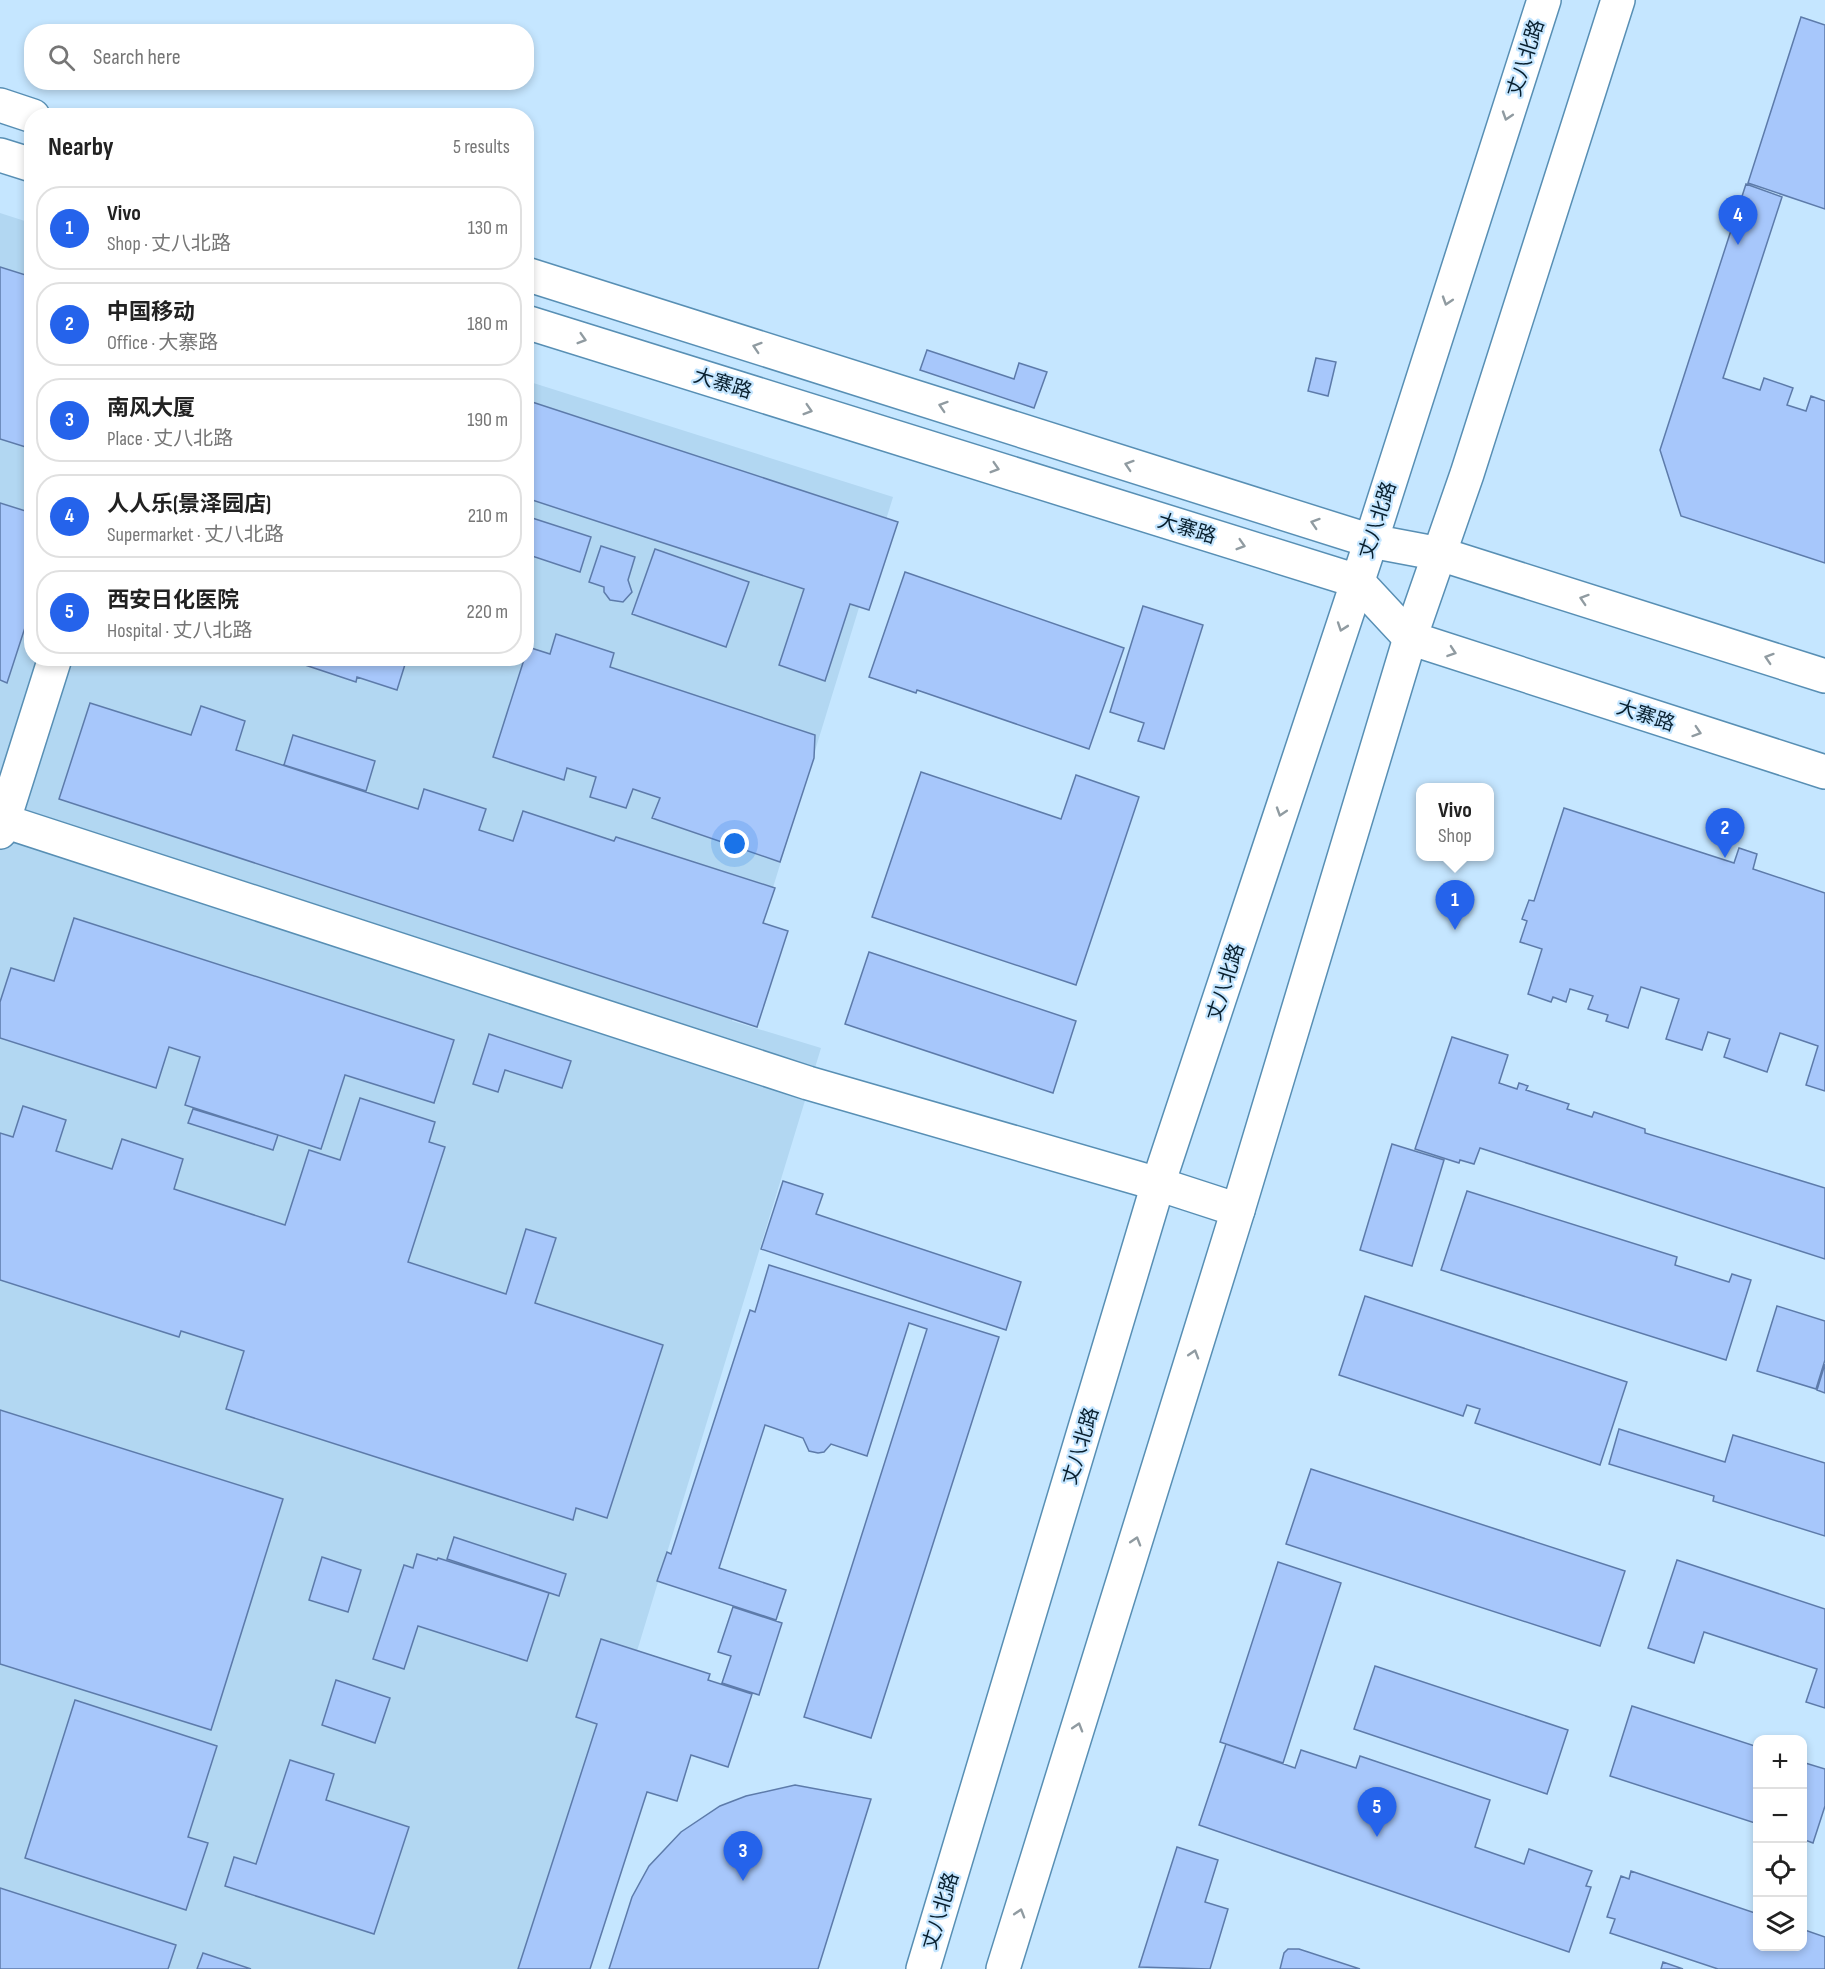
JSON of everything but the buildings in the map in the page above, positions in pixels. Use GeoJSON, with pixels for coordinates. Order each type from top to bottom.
{"type":"FeatureCollection","features":[{"type":"Feature","properties":{"kind":"main road","name":"丈八北路"},"geometry":{"type":"LineString","coordinates":[[923,1969],[1158,1184],[1371,542],[1544,0]]}},
{"type":"Feature","properties":{"kind":"main road"},"geometry":{"type":"LineString","coordinates":[[1003,1969],[1238,1210],[1410,638],[1440,554],[1618,0]]}},
{"type":"Feature","properties":{"kind":"main road"},"geometry":{"type":"LineString","coordinates":[[0,105],[24,113]]}},
{"type":"Feature","properties":{"kind":"main road"},"geometry":{"type":"LineString","coordinates":[[0,155],[24,162]]}},
{"type":"Feature","properties":{"kind":"main road"},"geometry":{"type":"LineString","coordinates":[[534,277],[1371,542],[1440,554],[1825,676]]}},
{"type":"Feature","properties":{"kind":"main road","name":"大寨路"},"geometry":{"type":"LineString","coordinates":[[534,324],[1357,581],[1410,638],[1825,772]]}},
{"type":"Feature","properties":{"kind":"main road"},"geometry":{"type":"LineString","coordinates":[[52,666],[2,827],[808,1083],[1158,1184],[1238,1210]]}},
{"type":"Feature","properties":{"kind":"shaded area"},"geometry":{"type":"Polygon","coordinates":[[[0,213],[24,221],[24,666],[534,666],[534,383],[893,497],[732,1021],[821,1048],[540,1969],[0,1969],[0,213]]]}},
{"type":"Feature","properties":{"kind":"place","name":"人人乐(景泽园店)"},"geometry":{"type":"Point","coordinates":[1738,245]}},
{"type":"Feature","properties":{"kind":"place","name":"中国移动"},"geometry":{"type":"Point","coordinates":[1725,858]}},
{"type":"Feature","properties":{"kind":"place","name":"Vivo"},"geometry":{"type":"Point","coordinates":[1455,930]}},
{"type":"Feature","properties":{"kind":"place","name":"西安日化医院"},"geometry":{"type":"Point","coordinates":[1377,1837]}},
{"type":"Feature","properties":{"kind":"place","name":"南风大厦"},"geometry":{"type":"Point","coordinates":[743,1881]}}]}
